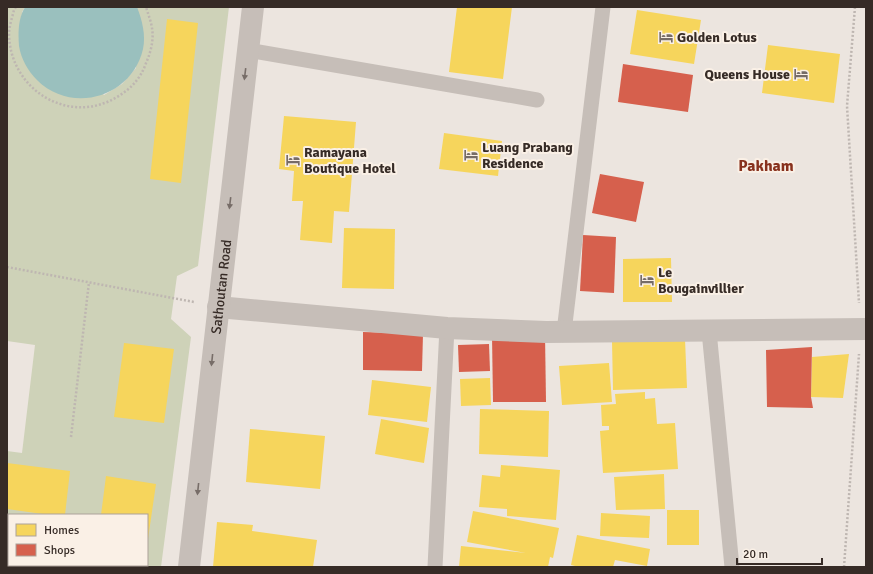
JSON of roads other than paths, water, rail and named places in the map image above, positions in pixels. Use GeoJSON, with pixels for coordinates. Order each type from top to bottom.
{"type":"FeatureCollection","features":[{"type":"Feature","properties":{"kind":"street","name":"Sathoutan Road"},"geometry":{"type":"LineString","coordinates":[[189,567],[253,7]]}},
{"type":"Feature","properties":{"kind":"street"},"geometry":{"type":"LineString","coordinates":[[218,307],[447,328],[564,332],[863,329]]}},
{"type":"Feature","properties":{"kind":"lane"},"geometry":{"type":"LineString","coordinates":[[564,332],[603,7]]}},
{"type":"Feature","properties":{"kind":"lane"},"geometry":{"type":"LineString","coordinates":[[248,50],[537,100]]}},
{"type":"Feature","properties":{"kind":"lane"},"geometry":{"type":"LineString","coordinates":[[435,567],[447,328]]}},
{"type":"Feature","properties":{"kind":"lane"},"geometry":{"type":"LineString","coordinates":[[709,331],[732,567]]}},
{"type":"Feature","properties":{"kind":"water"},"geometry":{"type":"Polygon","coordinates":[[[25,7],[137,7],[142,22],[144,38],[143,49],[137,66],[127,79],[114,89],[99,96],[83,98],[67,97],[51,91],[37,80],[28,69],[21,56],[19,31],[21,16],[25,7]]]}},
{"type":"Feature","properties":{"kind":"place","name":"Golden Lotus"},"geometry":{"type":"Point","coordinates":[666,37]}},
{"type":"Feature","properties":{"kind":"place","name":"Queens House"},"geometry":{"type":"Point","coordinates":[801,74]}},
{"type":"Feature","properties":{"kind":"place","name":"Luang Prabang Residence"},"geometry":{"type":"Point","coordinates":[471,155]}},
{"type":"Feature","properties":{"kind":"place","name":"Ramayana Boutique Hotel"},"geometry":{"type":"Point","coordinates":[293,160]}},
{"type":"Feature","properties":{"kind":"place","name":"Le Bougainvillier"},"geometry":{"type":"Point","coordinates":[647,280]}},
{"type":"Feature","properties":{"kind":"district","name":"Pakham"},"geometry":{"type":"Point","coordinates":[766,166]}}]}
